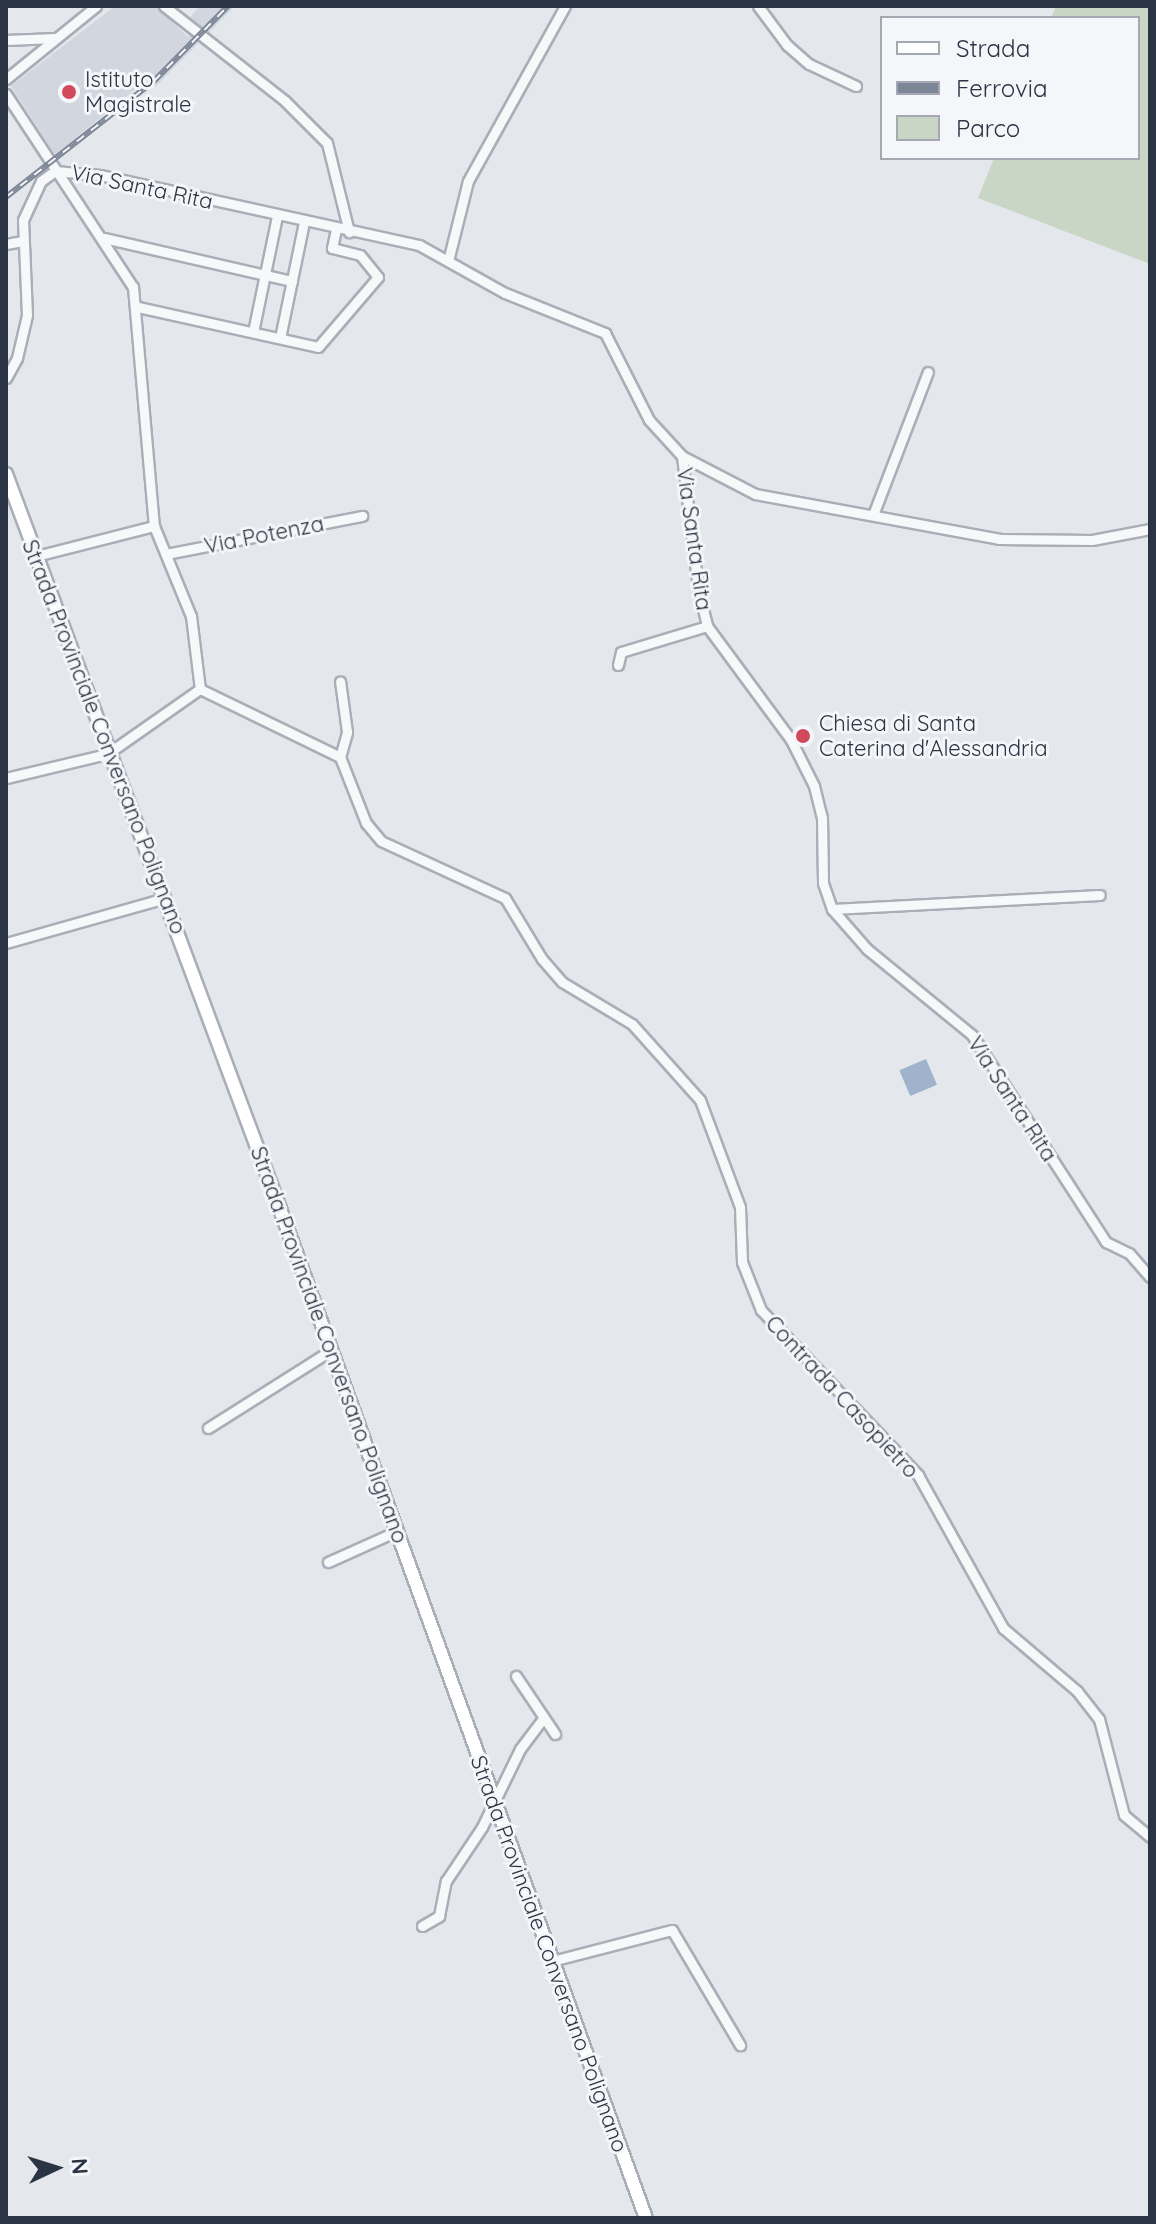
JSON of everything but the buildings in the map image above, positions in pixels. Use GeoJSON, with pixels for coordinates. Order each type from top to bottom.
{"type":"FeatureCollection","features":[{"type":"Feature","properties":{"kind":"main road","name":"Strada Provinciale Conversano Polignano"},"geometry":{"type":"LineString","coordinates":[[6,474],[11,503],[36,556],[107,754],[165,898],[646,2218]]}},
{"type":"Feature","properties":{"kind":"street"},"geometry":{"type":"LineString","coordinates":[[6,79],[96,6]]}},
{"type":"Feature","properties":{"kind":"street"},"geometry":{"type":"LineString","coordinates":[[164,6],[285,101],[327,143],[349,232]]}},
{"type":"Feature","properties":{"kind":"street"},"geometry":{"type":"LineString","coordinates":[[449,257],[468,181],[565,6]]}},
{"type":"Feature","properties":{"kind":"street"},"geometry":{"type":"LineString","coordinates":[[758,6],[787,45],[809,64],[856,86]]}},
{"type":"Feature","properties":{"kind":"street"},"geometry":{"type":"LineString","coordinates":[[6,40],[55,38]]}},
{"type":"Feature","properties":{"kind":"street","name":"Via Santa Rita"},"geometry":{"type":"LineString","coordinates":[[6,94],[55,171],[100,175],[419,245],[449,257],[505,293],[605,333],[649,420],[682,456],[698,589],[707,626],[791,740],[814,786],[822,818],[823,883],[832,909],[867,949],[972,1035],[1106,1242],[1129,1253],[1150,1277]]}},
{"type":"Feature","properties":{"kind":"street"},"geometry":{"type":"LineString","coordinates":[[6,378],[17,358],[27,315],[23,241],[29,203],[41,181],[55,171],[128,273],[138,307],[154,526],[191,616],[200,689]]}},
{"type":"Feature","properties":{"kind":"street"},"geometry":{"type":"LineString","coordinates":[[253,332],[277,216]]}},
{"type":"Feature","properties":{"kind":"street"},"geometry":{"type":"LineString","coordinates":[[280,338],[304,222]]}},
{"type":"Feature","properties":{"kind":"street"},"geometry":{"type":"LineString","coordinates":[[138,307],[318,347],[377,283],[378,277],[360,255],[332,248],[336,229]]}},
{"type":"Feature","properties":{"kind":"street"},"geometry":{"type":"LineString","coordinates":[[104,237],[292,281]]}},
{"type":"Feature","properties":{"kind":"street"},"geometry":{"type":"LineString","coordinates":[[6,244],[23,241]]}},
{"type":"Feature","properties":{"kind":"street"},"geometry":{"type":"LineString","coordinates":[[873,515],[928,372]]}},
{"type":"Feature","properties":{"kind":"street"},"geometry":{"type":"LineString","coordinates":[[682,456],[755,494],[1025,543],[1092,540],[1150,529]]}},
{"type":"Feature","properties":{"kind":"street","name":"Via Potenza"},"geometry":{"type":"LineString","coordinates":[[166,554],[362,516]]}},
{"type":"Feature","properties":{"kind":"street"},"geometry":{"type":"LineString","coordinates":[[36,556],[154,526]]}},
{"type":"Feature","properties":{"kind":"street"},"geometry":{"type":"LineString","coordinates":[[618,665],[621,652],[707,626]]}},
{"type":"Feature","properties":{"kind":"street"},"geometry":{"type":"LineString","coordinates":[[200,689],[340,757],[347,732],[340,681]]}},
{"type":"Feature","properties":{"kind":"street"},"geometry":{"type":"LineString","coordinates":[[6,778],[107,754],[200,689]]}},
{"type":"Feature","properties":{"kind":"street","name":"Contrada Casopietro"},"geometry":{"type":"LineString","coordinates":[[340,757],[366,823],[381,841],[505,898],[542,959],[562,982],[632,1024],[700,1100],[740,1207],[742,1262],[761,1310],[918,1475],[1003,1628],[1077,1691],[1099,1719],[1124,1815],[1150,1837]]}},
{"type":"Feature","properties":{"kind":"street"},"geometry":{"type":"LineString","coordinates":[[832,909],[1100,895]]}},
{"type":"Feature","properties":{"kind":"street"},"geometry":{"type":"LineString","coordinates":[[6,943],[165,898]]}},
{"type":"Feature","properties":{"kind":"street"},"geometry":{"type":"LineString","coordinates":[[208,1428],[330,1351]]}},
{"type":"Feature","properties":{"kind":"street"},"geometry":{"type":"LineString","coordinates":[[328,1562],[397,1531]]}},
{"type":"Feature","properties":{"kind":"street"},"geometry":{"type":"LineString","coordinates":[[516,1676],[555,1734]]}},
{"type":"Feature","properties":{"kind":"street"},"geometry":{"type":"LineString","coordinates":[[422,1926],[439,1916],[446,1881],[494,1802],[520,1749],[543,1718]]}},
{"type":"Feature","properties":{"kind":"street"},"geometry":{"type":"LineString","coordinates":[[552,1961],[672,1930],[740,2045]]}},
{"type":"Feature","properties":{"kind":"shaded area"},"geometry":{"type":"Polygon","coordinates":[[[115,6],[156,6],[188,37],[196,28],[187,21],[200,6],[235,6],[155,87],[149,78],[55,155],[11,86],[115,6]]]}},
{"type":"Feature","properties":{"kind":"green space"},"geometry":{"type":"Polygon","coordinates":[[[1056,6],[1150,6],[1150,264],[978,198],[993,160],[1140,160],[1140,16],[1052,16],[1056,6]]]}},
{"type":"Feature","properties":{"kind":"water"},"geometry":{"type":"Polygon","coordinates":[[[926,1059],[937,1085],[910,1096],[899,1070],[926,1059]]]}},
{"type":"Feature","properties":{"kind":"railway"},"geometry":{"type":"LineString","coordinates":[[6,197],[154,81],[228,6]]}},
{"type":"Feature","properties":{"kind":"place","name":"Istituto Magistrale"},"geometry":{"type":"Point","coordinates":[69,92]}},
{"type":"Feature","properties":{"kind":"place","name":"Chiesa di Santa Caterina d'Alessandria"},"geometry":{"type":"Point","coordinates":[803,736]}}]}
